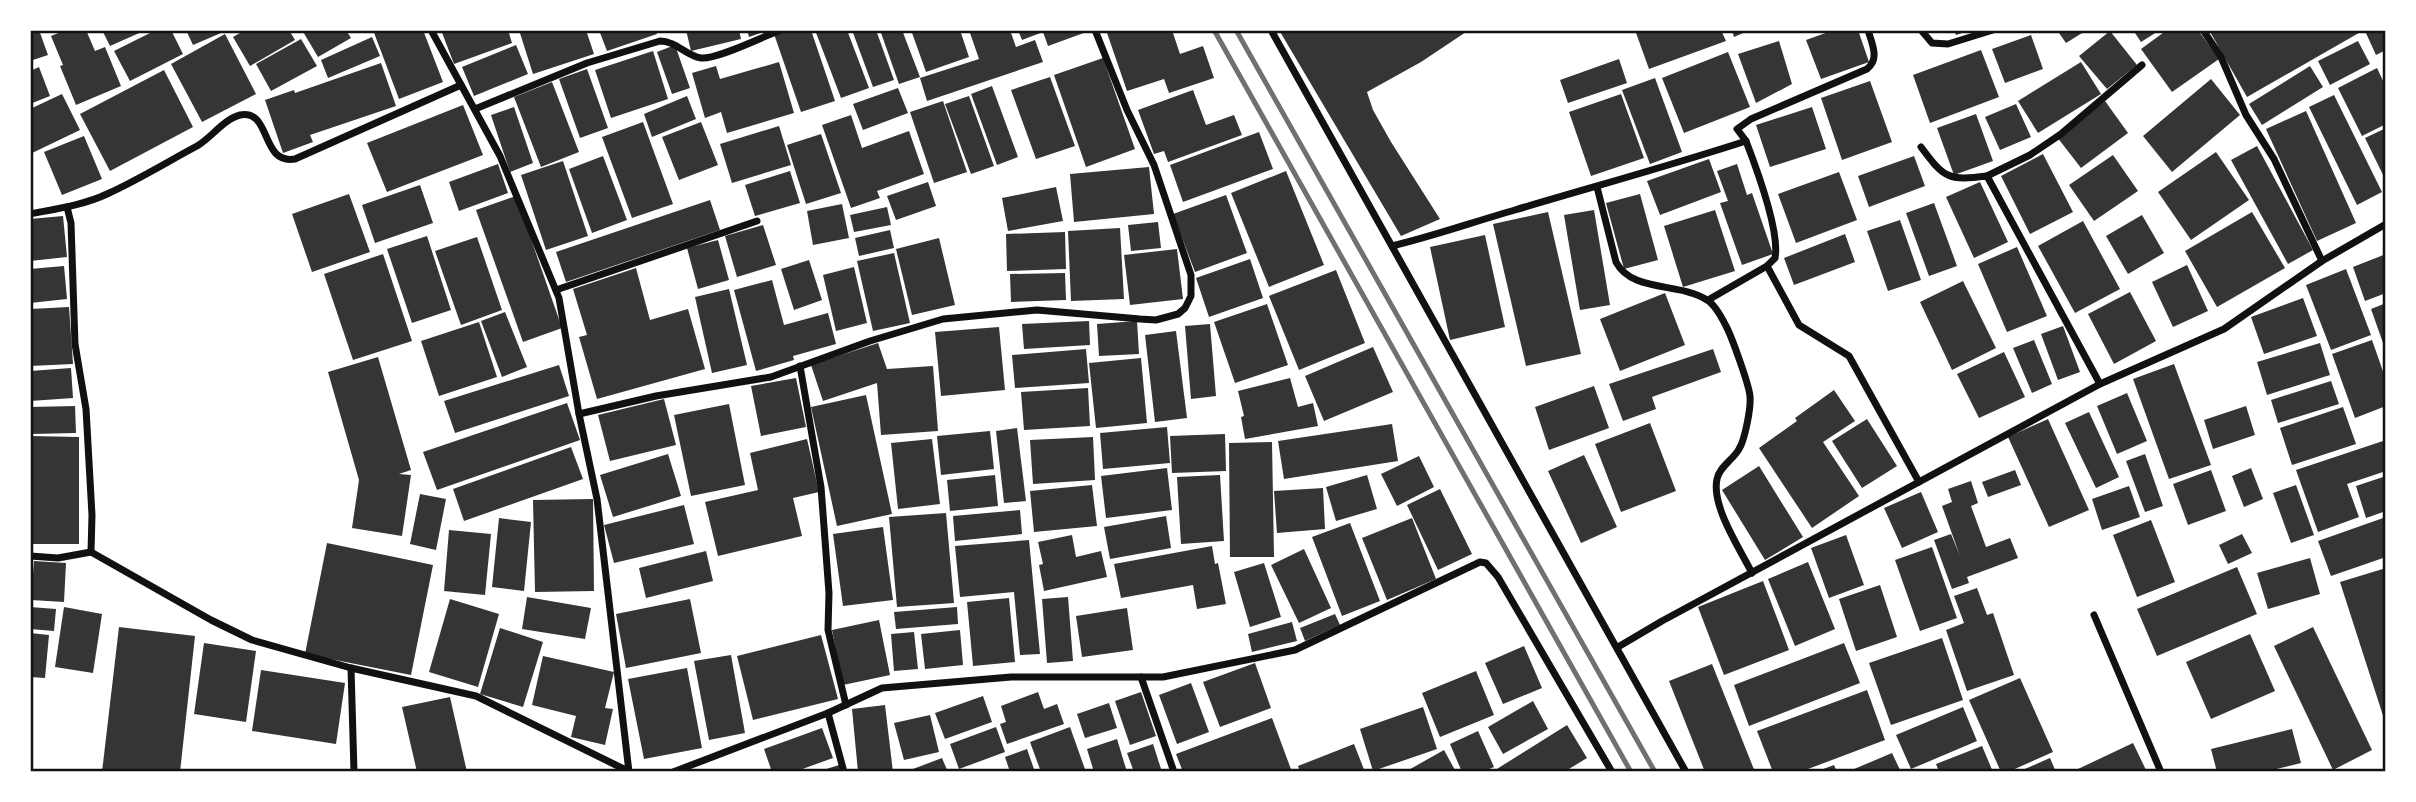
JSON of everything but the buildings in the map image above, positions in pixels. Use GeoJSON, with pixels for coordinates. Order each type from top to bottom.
{"type":"FeatureCollection","features":[{"type":"Feature","properties":{"kind":"street"},"geometry":{"type":"LineString","coordinates":[[431,30],[500,156],[559,298],[597,499],[629,771]]}},
{"type":"Feature","properties":{"kind":"street"},"geometry":{"type":"LineString","coordinates":[[475,109],[587,63],[660,41],[670,41],[689,53],[706,58],[781,30]]}},
{"type":"Feature","properties":{"kind":"street"},"geometry":{"type":"LineString","coordinates":[[579,414],[656,396],[771,377],[870,341],[943,319],[1037,310],[1156,320],[1178,314],[1185,308],[1191,296],[1191,275],[1154,165],[1127,110],[1095,30]]}},
{"type":"Feature","properties":{"kind":"street"},"geometry":{"type":"LineString","coordinates":[[1272,30],[1686,772]]}},
{"type":"Feature","properties":{"kind":"street"},"geometry":{"type":"LineString","coordinates":[[1709,300],[1767,266],[1775,258],[1776,244],[1760,175],[1746,141],[1737,129],[1751,119],[1867,69],[1872,65],[1875,54],[1868,30]]}},
{"type":"Feature","properties":{"kind":"street"},"geometry":{"type":"LineString","coordinates":[[1921,30],[1932,43],[1948,44],[1993,30]]}},
{"type":"Feature","properties":{"kind":"street"},"geometry":{"type":"LineString","coordinates":[[2203,30],[2221,57],[2246,115],[2274,159],[2322,261]]}},
{"type":"Feature","properties":{"kind":"street"},"geometry":{"type":"LineString","coordinates":[[1921,147],[1938,170],[1948,176],[1960,179],[1987,176],[2030,155],[2061,134],[2142,65]]}},
{"type":"Feature","properties":{"kind":"street"},"geometry":{"type":"LineString","coordinates":[[30,214],[67,207],[106,195],[201,144],[239,116],[251,114],[256,118],[279,158],[295,159],[461,85]]}},
{"type":"Feature","properties":{"kind":"street"},"geometry":{"type":"LineString","coordinates":[[1392,246],[1746,141]]}},
{"type":"Feature","properties":{"kind":"street"},"geometry":{"type":"LineString","coordinates":[[1987,176],[2100,384]]}},
{"type":"Feature","properties":{"kind":"street"},"geometry":{"type":"LineString","coordinates":[[1597,187],[1620,270],[1642,282],[1674,288],[1709,300],[1727,326],[1751,397],[1744,438],[1739,449],[1717,477],[1721,511],[1752,573]]}},
{"type":"Feature","properties":{"kind":"street"},"geometry":{"type":"LineString","coordinates":[[67,207],[71,223],[75,344],[86,409],[92,515],[91,552]]}},
{"type":"Feature","properties":{"kind":"street"},"geometry":{"type":"LineString","coordinates":[[556,290],[757,221]]}},
{"type":"Feature","properties":{"kind":"street"},"geometry":{"type":"LineString","coordinates":[[1618,647],[2100,384],[2224,329],[2322,261],[2386,224]]}},
{"type":"Feature","properties":{"kind":"street"},"geometry":{"type":"LineString","coordinates":[[1767,266],[1799,325],[1849,356],[1919,482]]}},
{"type":"Feature","properties":{"kind":"street"},"geometry":{"type":"LineString","coordinates":[[800,366],[821,487],[829,593],[828,630],[846,705]]}},
{"type":"Feature","properties":{"kind":"street"},"geometry":{"type":"LineString","coordinates":[[30,556],[58,558],[91,552],[211,620],[252,640],[351,668],[476,696],[629,771]]}},
{"type":"Feature","properties":{"kind":"street"},"geometry":{"type":"LineString","coordinates":[[673,772],[828,713],[882,688],[1011,677],[1163,677],[1295,650],[1471,565],[1486,562],[1498,577],[1612,772]]}},
{"type":"Feature","properties":{"kind":"street"},"geometry":{"type":"LineString","coordinates":[[2094,615],[2161,772]]}},
{"type":"Feature","properties":{"kind":"street"},"geometry":{"type":"LineString","coordinates":[[351,668],[354,772]]}},
{"type":"Feature","properties":{"kind":"street"},"geometry":{"type":"LineString","coordinates":[[1141,677],[1174,772]]}},
{"type":"Feature","properties":{"kind":"street"},"geometry":{"type":"LineString","coordinates":[[828,713],[844,772]]}},
{"type":"Feature","properties":{"kind":"railway"},"geometry":{"type":"LineString","coordinates":[[1214,30],[1631,772]]}},
{"type":"Feature","properties":{"kind":"railway"},"geometry":{"type":"LineString","coordinates":[[1236,30],[1655,772]]}}]}
